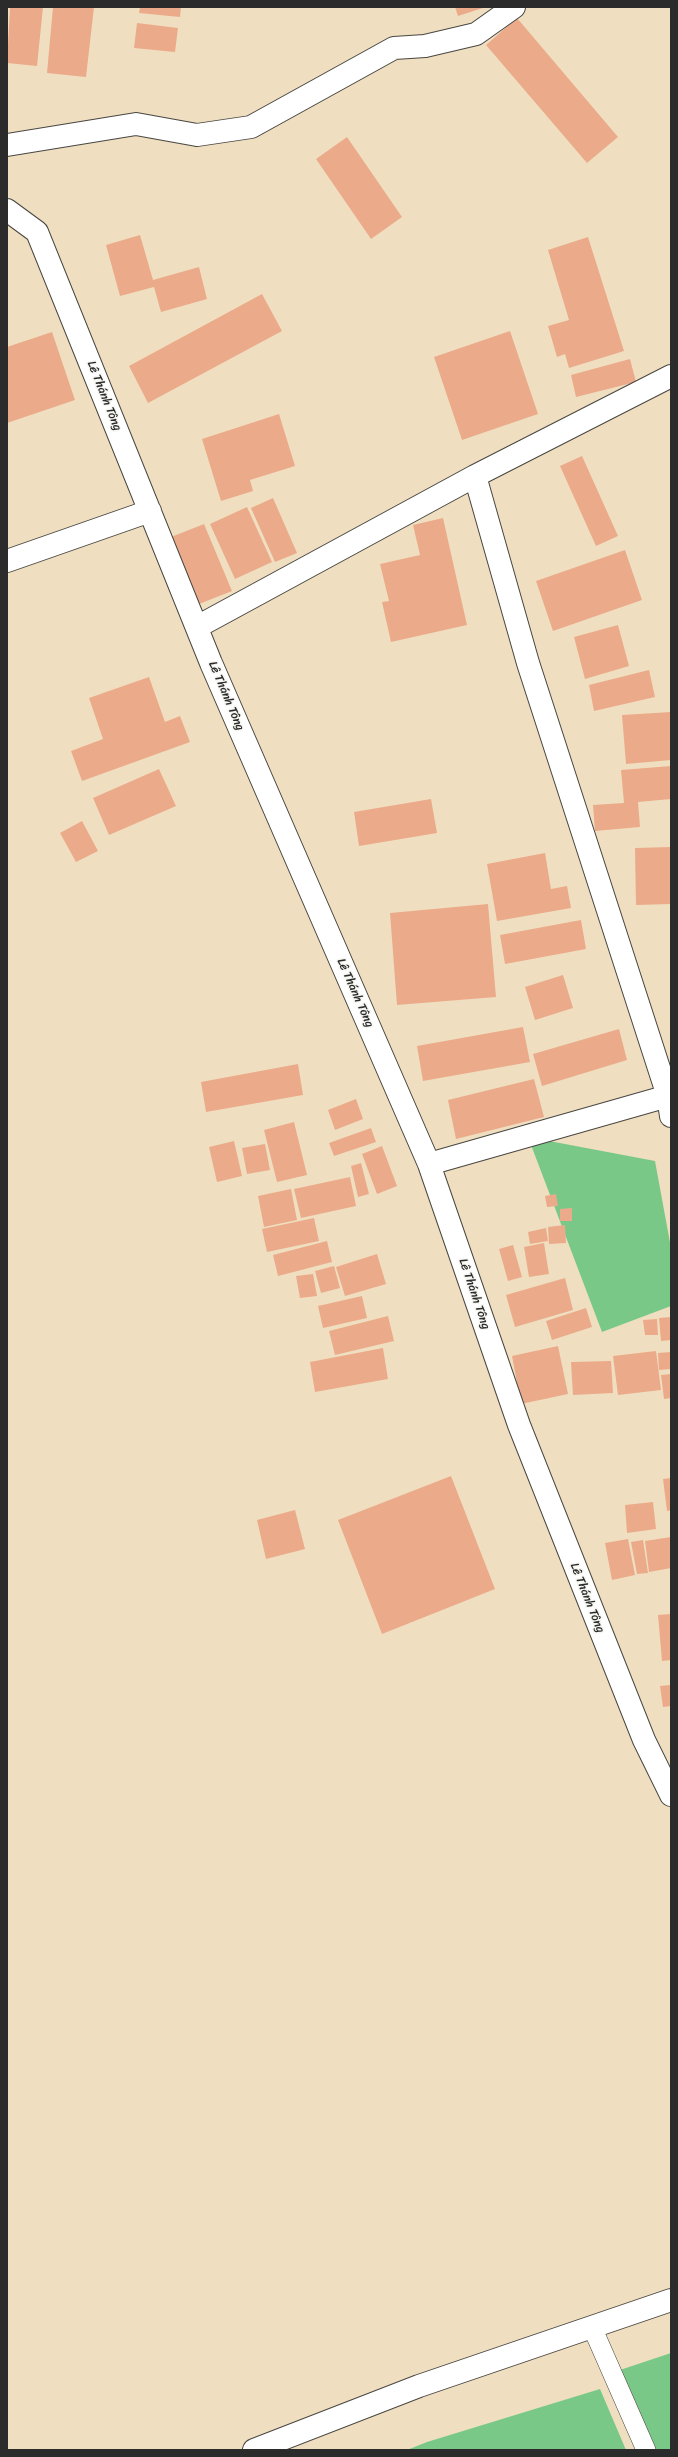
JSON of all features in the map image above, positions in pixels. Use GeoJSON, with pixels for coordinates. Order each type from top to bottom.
{"type":"FeatureCollection","features":[{"type":"Feature","properties":{"kind":"street"},"geometry":{"type":"LineString","coordinates":[[7,145],[136,124],[197,135],[251,127],[394,48],[425,46],[476,34],[514,7]]}},
{"type":"Feature","properties":{"kind":"street","name":"Lê Thánh Tông"},"geometry":{"type":"LineString","coordinates":[[7,210],[38,232],[197,628],[429,1164],[519,1425],[644,1740],[671,1795]]}},
{"type":"Feature","properties":{"kind":"street"},"geometry":{"type":"LineString","coordinates":[[197,628],[475,476],[671,376]]}},
{"type":"Feature","properties":{"kind":"street"},"geometry":{"type":"LineString","coordinates":[[429,1164],[669,1106],[528,663],[475,476]]}},
{"type":"Feature","properties":{"kind":"street"},"geometry":{"type":"LineString","coordinates":[[7,561],[150,511]]}},
{"type":"Feature","properties":{"kind":"street"},"geometry":{"type":"LineString","coordinates":[[254,2450],[419,2386],[671,2300]]}},
{"type":"Feature","properties":{"kind":"lane"},"geometry":{"type":"LineString","coordinates":[[592,2327],[646,2450]]}},
{"type":"Feature","properties":{"kind":"green space"},"geometry":{"type":"Polygon","coordinates":[[[528,1137],[655,1161],[671,1248],[671,1306],[602,1332],[528,1137]]]}},
{"type":"Feature","properties":{"kind":"green space"},"geometry":{"type":"Polygon","coordinates":[[[671,2353],[671,2450],[651,2450],[617,2371],[671,2353]]]}},
{"type":"Feature","properties":{"kind":"green space"},"geometry":{"type":"Polygon","coordinates":[[[600,2389],[626,2450],[407,2450],[427,2442],[600,2389]]]}},
{"type":"Feature","properties":{"kind":"building"},"geometry":{"type":"Polygon","coordinates":[[[10,7],[43,7],[37,66],[7,63],[10,7]]]}},
{"type":"Feature","properties":{"kind":"building"},"geometry":{"type":"Polygon","coordinates":[[[53,7],[94,7],[86,77],[47,73],[53,7]]]}},
{"type":"Feature","properties":{"kind":"building"},"geometry":{"type":"Polygon","coordinates":[[[140,7],[181,7],[180,17],[139,13],[140,7]]]}},
{"type":"Feature","properties":{"kind":"building"},"geometry":{"type":"Polygon","coordinates":[[[455,7],[486,7],[458,16],[455,7]]]}},
{"type":"Feature","properties":{"kind":"building"},"geometry":{"type":"Polygon","coordinates":[[[517,18],[618,137],[587,163],[486,45],[517,18]]]}},
{"type":"Feature","properties":{"kind":"building"},"geometry":{"type":"Polygon","coordinates":[[[137,23],[178,28],[175,52],[134,48],[137,23]]]}},
{"type":"Feature","properties":{"kind":"building"},"geometry":{"type":"Polygon","coordinates":[[[347,137],[402,217],[371,239],[316,159],[347,137]]]}},
{"type":"Feature","properties":{"kind":"building"},"geometry":{"type":"Polygon","coordinates":[[[140,235],[153,280],[199,267],[207,299],[161,312],[154,287],[120,296],[106,245],[140,235]]]}},
{"type":"Feature","properties":{"kind":"building"},"geometry":{"type":"Polygon","coordinates":[[[588,237],[624,351],[569,368],[565,354],[557,357],[548,326],[569,320],[548,250],[588,237]]]}},
{"type":"Feature","properties":{"kind":"building"},"geometry":{"type":"Polygon","coordinates":[[[262,294],[282,331],[148,403],[129,366],[262,294]]]}},
{"type":"Feature","properties":{"kind":"building"},"geometry":{"type":"Polygon","coordinates":[[[510,331],[538,414],[462,440],[434,357],[510,331]]]}},
{"type":"Feature","properties":{"kind":"building"},"geometry":{"type":"Polygon","coordinates":[[[52,332],[75,400],[7,423],[7,347],[52,332]]]}},
{"type":"Feature","properties":{"kind":"building"},"geometry":{"type":"Polygon","coordinates":[[[630,359],[636,382],[576,397],[571,375],[630,359]]]}},
{"type":"Feature","properties":{"kind":"building"},"geometry":{"type":"Polygon","coordinates":[[[279,414],[295,466],[250,480],[253,491],[221,501],[202,439],[279,414]]]}},
{"type":"Feature","properties":{"kind":"building"},"geometry":{"type":"Polygon","coordinates":[[[582,456],[618,536],[596,546],[560,466],[582,456]]]}},
{"type":"Feature","properties":{"kind":"building"},"geometry":{"type":"Polygon","coordinates":[[[273,498],[297,553],[275,562],[251,508],[273,498]]]}},
{"type":"Feature","properties":{"kind":"building"},"geometry":{"type":"Polygon","coordinates":[[[247,507],[272,562],[235,579],[210,524],[247,507]]]}},
{"type":"Feature","properties":{"kind":"building"},"geometry":{"type":"Polygon","coordinates":[[[443,518],[467,625],[391,642],[382,602],[389,601],[380,564],[420,555],[413,525],[443,518]]]}},
{"type":"Feature","properties":{"kind":"building"},"geometry":{"type":"Polygon","coordinates":[[[204,524],[232,591],[194,606],[166,539],[204,524]]]}},
{"type":"Feature","properties":{"kind":"building"},"geometry":{"type":"Polygon","coordinates":[[[625,550],[642,600],[553,631],[536,581],[625,550]]]}},
{"type":"Feature","properties":{"kind":"building"},"geometry":{"type":"Polygon","coordinates":[[[618,625],[629,666],[585,679],[574,637],[618,625]]]}},
{"type":"Feature","properties":{"kind":"building"},"geometry":{"type":"Polygon","coordinates":[[[649,670],[655,697],[594,711],[589,685],[649,670]]]}},
{"type":"Feature","properties":{"kind":"building"},"geometry":{"type":"Polygon","coordinates":[[[149,677],[165,722],[180,716],[190,742],[82,781],[71,751],[103,739],[89,698],[149,677]]]}},
{"type":"Feature","properties":{"kind":"building"},"geometry":{"type":"Polygon","coordinates":[[[671,712],[671,760],[626,764],[622,715],[671,712]]]}},
{"type":"Feature","properties":{"kind":"building"},"geometry":{"type":"Polygon","coordinates":[[[671,766],[671,799],[638,802],[640,827],[595,831],[593,805],[624,803],[621,770],[671,766]]]}},
{"type":"Feature","properties":{"kind":"building"},"geometry":{"type":"Polygon","coordinates":[[[159,769],[176,806],[109,835],[93,798],[159,769]]]}},
{"type":"Feature","properties":{"kind":"building"},"geometry":{"type":"Polygon","coordinates":[[[431,799],[437,833],[359,846],[354,812],[431,799]]]}},
{"type":"Feature","properties":{"kind":"building"},"geometry":{"type":"Polygon","coordinates":[[[82,821],[98,851],[76,862],[60,833],[82,821]]]}},
{"type":"Feature","properties":{"kind":"building"},"geometry":{"type":"Polygon","coordinates":[[[671,847],[671,904],[636,905],[635,848],[671,847]]]}},
{"type":"Feature","properties":{"kind":"building"},"geometry":{"type":"Polygon","coordinates":[[[545,853],[551,889],[567,886],[571,908],[497,921],[487,864],[545,853]]]}},
{"type":"Feature","properties":{"kind":"building"},"geometry":{"type":"Polygon","coordinates":[[[488,904],[496,997],[397,1005],[390,913],[488,904]]]}},
{"type":"Feature","properties":{"kind":"building"},"geometry":{"type":"Polygon","coordinates":[[[581,920],[586,949],[505,964],[500,935],[581,920]]]}},
{"type":"Feature","properties":{"kind":"building"},"geometry":{"type":"Polygon","coordinates":[[[563,975],[573,1008],[535,1020],[525,987],[563,975]]]}},
{"type":"Feature","properties":{"kind":"building"},"geometry":{"type":"Polygon","coordinates":[[[523,1027],[530,1062],[423,1081],[417,1046],[523,1027]]]}},
{"type":"Feature","properties":{"kind":"building"},"geometry":{"type":"Polygon","coordinates":[[[619,1029],[627,1060],[542,1086],[533,1054],[619,1029]]]}},
{"type":"Feature","properties":{"kind":"building"},"geometry":{"type":"Polygon","coordinates":[[[298,1064],[303,1095],[206,1112],[201,1082],[298,1064]]]}},
{"type":"Feature","properties":{"kind":"building"},"geometry":{"type":"Polygon","coordinates":[[[534,1079],[544,1117],[456,1139],[448,1100],[534,1079]]]}},
{"type":"Feature","properties":{"kind":"building"},"geometry":{"type":"Polygon","coordinates":[[[356,1099],[363,1119],[335,1130],[328,1110],[356,1099]]]}},
{"type":"Feature","properties":{"kind":"building"},"geometry":{"type":"Polygon","coordinates":[[[294,1122],[307,1175],[277,1182],[264,1130],[294,1122]]]}},
{"type":"Feature","properties":{"kind":"building"},"geometry":{"type":"Polygon","coordinates":[[[371,1128],[376,1142],[334,1156],[329,1143],[371,1128]]]}},
{"type":"Feature","properties":{"kind":"building"},"geometry":{"type":"Polygon","coordinates":[[[234,1141],[242,1176],[217,1182],[209,1147],[234,1141]]]}},
{"type":"Feature","properties":{"kind":"building"},"geometry":{"type":"Polygon","coordinates":[[[265,1144],[270,1170],[247,1174],[242,1148],[265,1144]]]}},
{"type":"Feature","properties":{"kind":"building"},"geometry":{"type":"Polygon","coordinates":[[[382,1146],[397,1186],[377,1194],[362,1154],[382,1146]]]}},
{"type":"Feature","properties":{"kind":"building"},"geometry":{"type":"Polygon","coordinates":[[[361,1163],[369,1194],[358,1197],[351,1166],[361,1163]]]}},
{"type":"Feature","properties":{"kind":"building"},"geometry":{"type":"Polygon","coordinates":[[[350,1177],[356,1206],[301,1218],[294,1189],[350,1177]]]}},
{"type":"Feature","properties":{"kind":"building"},"geometry":{"type":"Polygon","coordinates":[[[291,1189],[297,1220],[264,1227],[258,1196],[291,1189]]]}},
{"type":"Feature","properties":{"kind":"building"},"geometry":{"type":"Polygon","coordinates":[[[556,1194],[558,1206],[547,1207],[545,1196],[556,1194]]]}},
{"type":"Feature","properties":{"kind":"building"},"geometry":{"type":"Polygon","coordinates":[[[572,1208],[572,1221],[560,1221],[560,1209],[572,1208]]]}},
{"type":"Feature","properties":{"kind":"building"},"geometry":{"type":"Polygon","coordinates":[[[314,1218],[319,1241],[267,1252],[262,1229],[314,1218]]]}},
{"type":"Feature","properties":{"kind":"building"},"geometry":{"type":"Polygon","coordinates":[[[565,1225],[566,1243],[549,1244],[548,1227],[565,1225]]]}},
{"type":"Feature","properties":{"kind":"building"},"geometry":{"type":"Polygon","coordinates":[[[546,1228],[548,1241],[530,1244],[528,1232],[546,1228]]]}},
{"type":"Feature","properties":{"kind":"building"},"geometry":{"type":"Polygon","coordinates":[[[327,1241],[332,1262],[278,1276],[273,1255],[327,1241]]]}},
{"type":"Feature","properties":{"kind":"building"},"geometry":{"type":"Polygon","coordinates":[[[544,1243],[549,1274],[529,1277],[524,1247],[544,1243]]]}},
{"type":"Feature","properties":{"kind":"building"},"geometry":{"type":"Polygon","coordinates":[[[513,1245],[522,1277],[508,1281],[499,1249],[513,1245]]]}},
{"type":"Feature","properties":{"kind":"building"},"geometry":{"type":"Polygon","coordinates":[[[377,1254],[386,1284],[345,1296],[336,1267],[377,1254]]]}},
{"type":"Feature","properties":{"kind":"building"},"geometry":{"type":"Polygon","coordinates":[[[334,1266],[340,1288],[321,1293],[315,1271],[334,1266]]]}},
{"type":"Feature","properties":{"kind":"building"},"geometry":{"type":"Polygon","coordinates":[[[313,1274],[317,1296],[300,1298],[296,1276],[313,1274]]]}},
{"type":"Feature","properties":{"kind":"building"},"geometry":{"type":"Polygon","coordinates":[[[565,1278],[573,1310],[515,1327],[506,1295],[565,1278]]]}},
{"type":"Feature","properties":{"kind":"building"},"geometry":{"type":"Polygon","coordinates":[[[362,1296],[367,1318],[323,1328],[318,1306],[362,1296]]]}},
{"type":"Feature","properties":{"kind":"building"},"geometry":{"type":"Polygon","coordinates":[[[586,1308],[592,1327],[552,1340],[546,1321],[586,1308]]]}},
{"type":"Feature","properties":{"kind":"building"},"geometry":{"type":"Polygon","coordinates":[[[388,1316],[394,1341],[335,1355],[329,1331],[388,1316]]]}},
{"type":"Feature","properties":{"kind":"building"},"geometry":{"type":"Polygon","coordinates":[[[671,1317],[671,1340],[661,1341],[659,1318],[671,1317]]]}},
{"type":"Feature","properties":{"kind":"building"},"geometry":{"type":"Polygon","coordinates":[[[657,1319],[658,1335],[645,1335],[643,1320],[657,1319]]]}},
{"type":"Feature","properties":{"kind":"building"},"geometry":{"type":"Polygon","coordinates":[[[558,1346],[568,1394],[521,1404],[512,1356],[558,1346]]]}},
{"type":"Feature","properties":{"kind":"building"},"geometry":{"type":"Polygon","coordinates":[[[383,1348],[388,1379],[315,1392],[310,1362],[383,1348]]]}},
{"type":"Feature","properties":{"kind":"building"},"geometry":{"type":"Polygon","coordinates":[[[656,1351],[661,1390],[618,1395],[613,1356],[656,1351]]]}},
{"type":"Feature","properties":{"kind":"building"},"geometry":{"type":"Polygon","coordinates":[[[671,1352],[671,1369],[659,1370],[658,1353],[671,1352]]]}},
{"type":"Feature","properties":{"kind":"building"},"geometry":{"type":"Polygon","coordinates":[[[611,1361],[613,1393],[573,1395],[571,1362],[611,1361]]]}},
{"type":"Feature","properties":{"kind":"building"},"geometry":{"type":"Polygon","coordinates":[[[671,1374],[671,1398],[664,1399],[661,1375],[671,1374]]]}},
{"type":"Feature","properties":{"kind":"building"},"geometry":{"type":"Polygon","coordinates":[[[451,1476],[495,1589],[382,1634],[338,1520],[451,1476]]]}},
{"type":"Feature","properties":{"kind":"building"},"geometry":{"type":"Polygon","coordinates":[[[671,1478],[671,1510],[667,1511],[663,1479],[671,1478]]]}},
{"type":"Feature","properties":{"kind":"building"},"geometry":{"type":"Polygon","coordinates":[[[653,1502],[656,1529],[627,1533],[625,1505],[653,1502]]]}},
{"type":"Feature","properties":{"kind":"building"},"geometry":{"type":"Polygon","coordinates":[[[295,1510],[305,1549],[266,1559],[257,1520],[295,1510]]]}},
{"type":"Feature","properties":{"kind":"building"},"geometry":{"type":"Polygon","coordinates":[[[671,1537],[671,1568],[649,1572],[645,1541],[671,1537]]]}},
{"type":"Feature","properties":{"kind":"building"},"geometry":{"type":"Polygon","coordinates":[[[628,1539],[635,1575],[612,1580],[605,1543],[628,1539]]]}},
{"type":"Feature","properties":{"kind":"building"},"geometry":{"type":"Polygon","coordinates":[[[643,1540],[648,1573],[637,1574],[631,1542],[643,1540]]]}},
{"type":"Feature","properties":{"kind":"building"},"geometry":{"type":"Polygon","coordinates":[[[671,1614],[671,1660],[662,1661],[658,1615],[671,1614]]]}},
{"type":"Feature","properties":{"kind":"building"},"geometry":{"type":"Polygon","coordinates":[[[671,1685],[671,1706],[663,1707],[660,1686],[671,1685]]]}}]}
